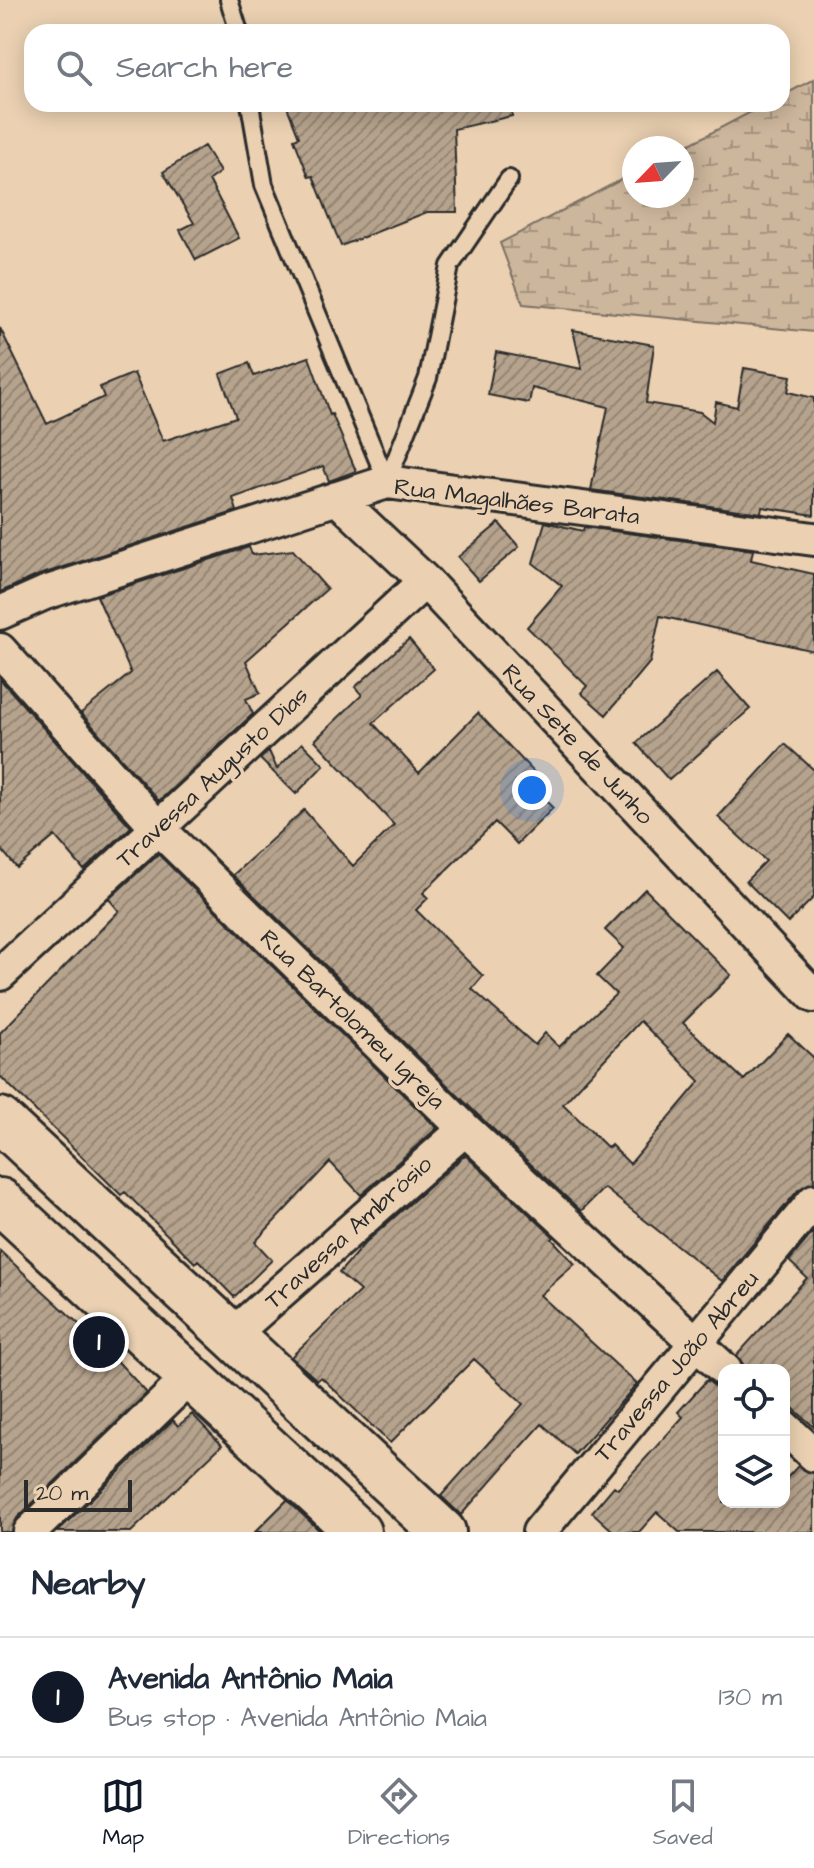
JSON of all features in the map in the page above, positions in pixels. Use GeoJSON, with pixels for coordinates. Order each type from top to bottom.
{"type":"FeatureCollection","features":[{"type":"Feature","properties":{"kind":"main road"},"geometry":{"type":"LineString","coordinates":[[0,1120],[443,1532]]}},
{"type":"Feature","properties":{"kind":"main road"},"geometry":{"type":"LineString","coordinates":[[0,1201],[358,1532]]}},
{"type":"Feature","properties":{"kind":"street","name":"Rua Magalhães Barata"},"geometry":{"type":"LineString","coordinates":[[0,613],[45,593],[387,482],[814,539]]}},
{"type":"Feature","properties":{"kind":"street","name":"Rua Sete de Junho"},"geometry":{"type":"LineString","coordinates":[[337,498],[425,581],[814,996]]}},
{"type":"Feature","properties":{"kind":"street","name":"Travessa Augusto Dias"},"geometry":{"type":"LineString","coordinates":[[0,974],[425,581]]}},
{"type":"Feature","properties":{"kind":"street","name":"Rua Bartolomeu Igreja"},"geometry":{"type":"LineString","coordinates":[[0,650],[157,827],[465,1129],[719,1364]]}},
{"type":"Feature","properties":{"kind":"street","name":"Travessa Ambrósio"},"geometry":{"type":"LineString","coordinates":[[232,1335],[465,1129]]}},
{"type":"Feature","properties":{"kind":"street","name":"Travessa João Abreu"},"geometry":{"type":"LineString","coordinates":[[539,1532],[814,1201]]}},
{"type":"Feature","properties":{"kind":"street"},"geometry":{"type":"LineString","coordinates":[[30,1532],[190,1377]]}},
{"type":"Feature","properties":{"kind":"street"},"geometry":{"type":"LineString","coordinates":[[790,1433],[814,1455]]}},
{"type":"Feature","properties":{"kind":"lane"},"geometry":{"type":"LineString","coordinates":[[229,0],[236,24]]}},
{"type":"Feature","properties":{"kind":"lane"},"geometry":{"type":"LineString","coordinates":[[251,112],[264,185],[387,482]]}},
{"type":"Feature","properties":{"kind":"lane"},"geometry":{"type":"LineString","coordinates":[[387,482],[428,378],[450,266],[509,179]]}},
{"type":"Feature","properties":{"kind":"green space"},"geometry":{"type":"Polygon","coordinates":[[[814,79],[814,332],[523,304],[500,243],[622,179],[622,208],[694,208],[694,142],[751,112],[790,112],[790,92],[814,79]]]}},
{"type":"Feature","properties":{"kind":"building"},"geometry":{"type":"Polygon","coordinates":[[[289,112],[512,112],[512,116],[454,129],[457,212],[427,212],[341,246],[313,176],[309,177],[294,139],[299,137],[289,112]]]}},
{"type":"Feature","properties":{"kind":"building"},"geometry":{"type":"Polygon","coordinates":[[[204,146],[220,172],[209,180],[239,238],[196,260],[180,230],[194,223],[163,172],[204,146]]]}},
{"type":"Feature","properties":{"kind":"building"},"geometry":{"type":"Polygon","coordinates":[[[0,328],[47,424],[104,397],[100,387],[134,373],[163,441],[236,417],[220,374],[249,363],[254,376],[309,357],[330,415],[356,471],[329,481],[323,466],[233,498],[237,511],[39,575],[0,592],[0,328]]]}},
{"type":"Feature","properties":{"kind":"building"},"geometry":{"type":"Polygon","coordinates":[[[573,330],[654,345],[646,403],[700,412],[713,422],[716,402],[737,407],[744,368],[791,376],[788,392],[814,398],[814,515],[762,507],[761,513],[591,490],[608,407],[532,388],[529,403],[488,395],[496,352],[582,369],[573,330]]]}},
{"type":"Feature","properties":{"kind":"building"},"geometry":{"type":"Polygon","coordinates":[[[545,522],[583,531],[584,527],[753,550],[751,560],[814,574],[814,651],[660,616],[650,662],[606,715],[581,693],[587,686],[527,627],[562,586],[533,563],[545,522]]]}},
{"type":"Feature","properties":{"kind":"building"},"geometry":{"type":"Polygon","coordinates":[[[499,523],[519,547],[479,581],[458,557],[499,523]]]}},
{"type":"Feature","properties":{"kind":"building"},"geometry":{"type":"Polygon","coordinates":[[[249,547],[252,555],[293,550],[327,589],[246,661],[260,693],[246,699],[253,714],[159,801],[81,713],[131,673],[97,596],[249,547]]]}},
{"type":"Feature","properties":{"kind":"building"},"geometry":{"type":"Polygon","coordinates":[[[409,639],[434,669],[373,723],[419,773],[478,713],[546,785],[539,794],[553,808],[517,844],[495,822],[423,893],[428,898],[416,910],[483,976],[472,989],[535,1045],[545,1033],[559,1047],[616,994],[597,976],[624,948],[605,930],[645,889],[731,975],[683,1023],[744,1080],[788,1034],[814,1058],[814,1182],[799,1189],[722,1281],[604,1188],[581,1211],[478,1115],[233,875],[304,810],[353,866],[394,825],[315,740],[362,695],[355,687],[409,639]],[[640,1021],[563,1104],[608,1148],[611,1145],[630,1164],[700,1081],[640,1021]]]}},
{"type":"Feature","properties":{"kind":"building"},"geometry":{"type":"Polygon","coordinates":[[[717,672],[750,709],[669,780],[636,743],[717,672]]]}},
{"type":"Feature","properties":{"kind":"building"},"geometry":{"type":"Polygon","coordinates":[[[0,679],[131,827],[84,870],[55,836],[17,868],[0,848],[0,679]]]}},
{"type":"Feature","properties":{"kind":"building"},"geometry":{"type":"Polygon","coordinates":[[[302,743],[324,765],[296,794],[260,759],[269,751],[277,769],[302,743]]]}},
{"type":"Feature","properties":{"kind":"building"},"geometry":{"type":"Polygon","coordinates":[[[785,744],[814,770],[814,897],[788,923],[746,881],[766,861],[718,817],[785,744]]]}},
{"type":"Feature","properties":{"kind":"building"},"geometry":{"type":"Polygon","coordinates":[[[158,854],[437,1128],[361,1195],[330,1162],[255,1242],[272,1260],[234,1297],[198,1260],[195,1263],[125,1192],[121,1195],[0,1076],[0,1033],[119,911],[109,899],[158,854]]]}},
{"type":"Feature","properties":{"kind":"building"},"geometry":{"type":"Polygon","coordinates":[[[465,1155],[554,1237],[552,1239],[575,1264],[540,1295],[637,1384],[575,1454],[542,1424],[461,1515],[441,1496],[523,1404],[474,1359],[390,1443],[321,1377],[317,1380],[291,1357],[360,1291],[339,1273],[365,1243],[465,1155]]]}},
{"type":"Feature","properties":{"kind":"building"},"geometry":{"type":"Polygon","coordinates":[[[814,1231],[814,1427],[790,1405],[790,1364],[743,1364],[737,1355],[807,1278],[789,1261],[814,1231]]]}},
{"type":"Feature","properties":{"kind":"building"},"geometry":{"type":"Polygon","coordinates":[[[0,1251],[108,1351],[147,1393],[17,1518],[12,1532],[0,1532],[0,1251]]]}},
{"type":"Feature","properties":{"kind":"building"},"geometry":{"type":"Polygon","coordinates":[[[707,1380],[718,1389],[718,1508],[790,1508],[790,1475],[798,1466],[814,1473],[814,1532],[679,1532],[657,1512],[639,1532],[614,1532],[592,1512],[614,1486],[618,1489],[683,1417],[678,1412],[707,1380]]]}},
{"type":"Feature","properties":{"kind":"building"},"geometry":{"type":"Polygon","coordinates":[[[192,1414],[222,1445],[131,1532],[57,1532],[173,1420],[178,1426],[192,1414]]]}},
{"type":"Feature","properties":{"kind":"building"},"geometry":{"type":"Polygon","coordinates":[[[287,1500],[321,1532],[255,1532],[287,1500]]]}},
{"type":"Feature","properties":{"kind":"place","name":"Avenida Antônio Maia"},"geometry":{"type":"Point","coordinates":[99,1342]}}]}
